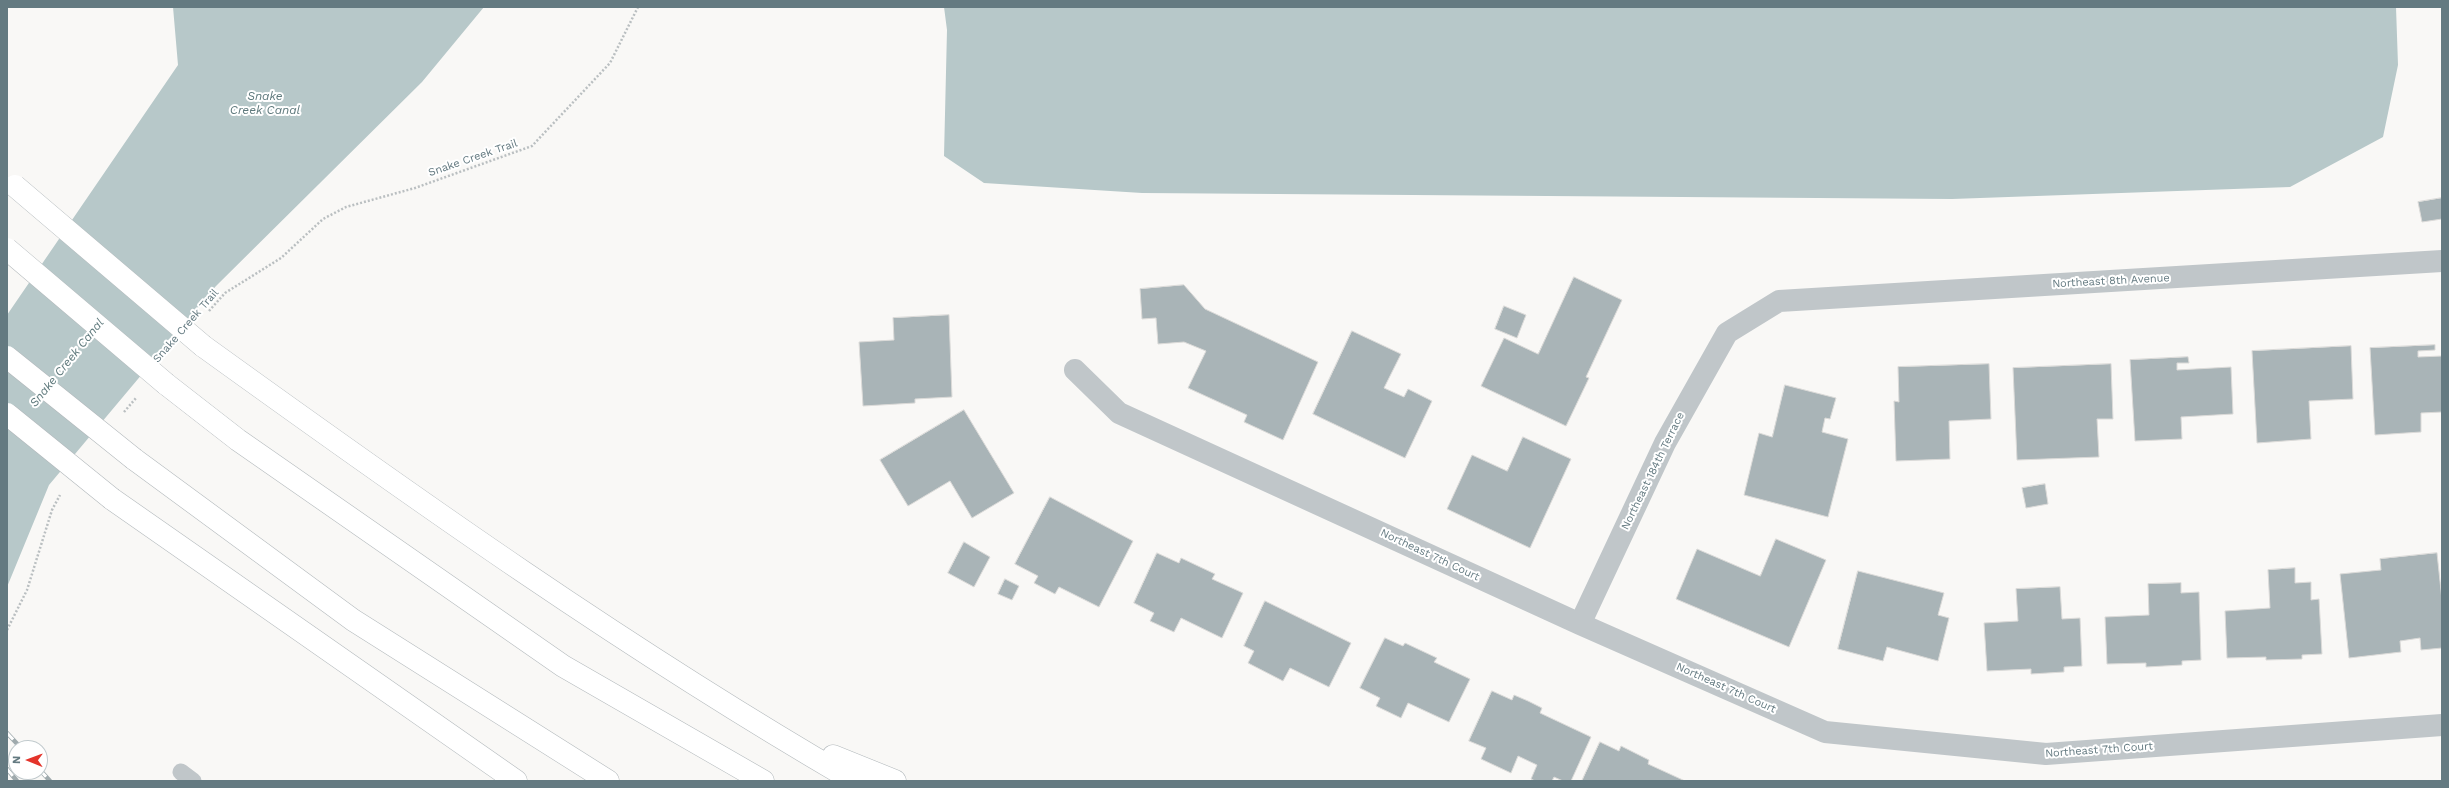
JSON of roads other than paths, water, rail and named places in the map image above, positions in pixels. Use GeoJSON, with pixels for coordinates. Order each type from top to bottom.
{"type":"FeatureCollection","features":[{"type":"Feature","properties":{"kind":"highway"},"geometry":{"type":"LineString","coordinates":[[11,182],[203,346],[406,493],[650,656],[759,726],[854,781]]}},
{"type":"Feature","properties":{"kind":"highway"},"geometry":{"type":"LineString","coordinates":[[7,249],[166,384],[238,440],[563,666],[763,781]]}},
{"type":"Feature","properties":{"kind":"highway"},"geometry":{"type":"LineString","coordinates":[[7,357],[134,459],[353,620],[608,781]]}},
{"type":"Feature","properties":{"kind":"highway"},"geometry":{"type":"LineString","coordinates":[[7,414],[112,499],[516,781]]}},
{"type":"Feature","properties":{"kind":"highway"},"geometry":{"type":"LineString","coordinates":[[759,726],[895,781]]}},
{"type":"Feature","properties":{"kind":"street","name":"Northeast 8th Avenue"},"geometry":{"type":"LineString","coordinates":[[1779,301],[2442,260]]}},
{"type":"Feature","properties":{"kind":"street","name":"Northeast 184th Terrace"},"geometry":{"type":"LineString","coordinates":[[1580,624],[1665,443],[1727,333],[1779,301]]}},
{"type":"Feature","properties":{"kind":"street","name":"Northeast 7th Court"},"geometry":{"type":"LineString","coordinates":[[1075,370],[1119,413],[1580,624],[1824,732],[2046,754],[2442,725]]}},
{"type":"Feature","properties":{"kind":"water","name":"Snake Creek Canal"},"geometry":{"type":"Polygon","coordinates":[[[173,7],[484,7],[422,82],[216,286],[49,485],[7,587],[7,315],[178,65],[173,7]]]}},
{"type":"Feature","properties":{"kind":"water"},"geometry":{"type":"Polygon","coordinates":[[[944,7],[2396,7],[2398,65],[2383,137],[2290,187],[1952,199],[1142,193],[984,183],[944,156],[947,30],[944,7]]]}},
{"type":"Feature","properties":{"kind":"railway"},"geometry":{"type":"LineString","coordinates":[[7,733],[14,740]]}},
{"type":"Feature","properties":{"kind":"railway"},"geometry":{"type":"LineString","coordinates":[[7,769],[17,781]]}}]}
